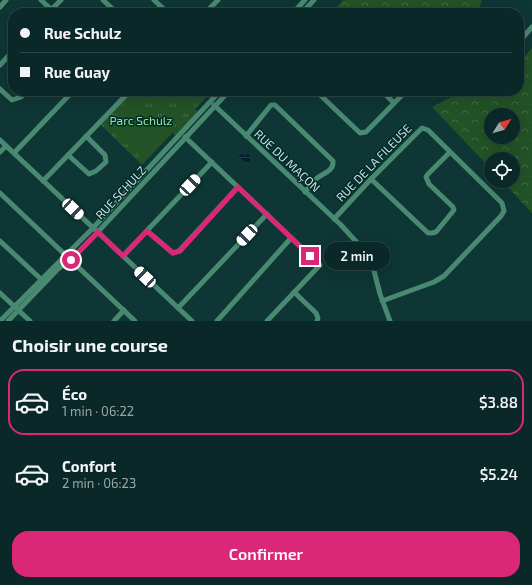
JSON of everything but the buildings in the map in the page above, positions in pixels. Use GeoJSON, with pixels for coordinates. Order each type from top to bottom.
{"type":"FeatureCollection","features":[{"type":"Feature","properties":{"kind":"street"},"geometry":{"type":"LineString","coordinates":[[0,7],[6,0]]}},
{"type":"Feature","properties":{"kind":"street"},"geometry":{"type":"LineString","coordinates":[[41,0],[48,8]]}},
{"type":"Feature","properties":{"kind":"street"},"geometry":{"type":"LineString","coordinates":[[54,8],[61,0]]}},
{"type":"Feature","properties":{"kind":"street"},"geometry":{"type":"LineString","coordinates":[[103,0],[111,8]]}},
{"type":"Feature","properties":{"kind":"street"},"geometry":{"type":"LineString","coordinates":[[154,0],[163,8]]}},
{"type":"Feature","properties":{"kind":"street"},"geometry":{"type":"LineString","coordinates":[[300,8],[309,1]]}},
{"type":"Feature","properties":{"kind":"street"},"geometry":{"type":"LineString","coordinates":[[524,36],[532,27]]}},
{"type":"Feature","properties":{"kind":"street"},"geometry":{"type":"LineString","coordinates":[[0,65],[8,56]]}},
{"type":"Feature","properties":{"kind":"street"},"geometry":{"type":"LineString","coordinates":[[0,89],[12,100],[22,96]]}},
{"type":"Feature","properties":{"kind":"street"},"geometry":{"type":"LineString","coordinates":[[14,153],[68,96]]}},
{"type":"Feature","properties":{"kind":"street"},"geometry":{"type":"LineString","coordinates":[[43,181],[125,96]]}},
{"type":"Feature","properties":{"kind":"street","name":"RUE SCHULZ"},"geometry":{"type":"LineString","coordinates":[[8,321],[19,311],[66,255],[147,171],[215,96]]}},
{"type":"Feature","properties":{"kind":"street","name":"RUE SCHULZ"},"geometry":{"type":"LineString","coordinates":[[0,321],[43,281],[71,260],[224,96]]}},
{"type":"Feature","properties":{"kind":"street"},"geometry":{"type":"LineString","coordinates":[[321,96],[360,133],[366,132],[401,96]]}},
{"type":"Feature","properties":{"kind":"street"},"geometry":{"type":"LineString","coordinates":[[387,96],[394,103]]}},
{"type":"Feature","properties":{"kind":"street","name":"RUE DU MAÇON"},"geometry":{"type":"LineString","coordinates":[[210,102],[334,219],[361,247],[373,267],[382,301],[390,321]]}},
{"type":"Feature","properties":{"kind":"street"},"geometry":{"type":"LineString","coordinates":[[246,136],[267,109],[271,105],[275,105],[333,161],[332,167],[318,177],[305,192]]}},
{"type":"Feature","properties":{"kind":"street","name":"RUE DE LA FILEUSE"},"geometry":{"type":"LineString","coordinates":[[334,219],[371,179],[422,128],[428,130],[502,203],[504,211],[501,216],[444,276],[434,282],[382,301]]}},
{"type":"Feature","properties":{"kind":"street"},"geometry":{"type":"LineString","coordinates":[[181,134],[320,265],[267,321]]}},
{"type":"Feature","properties":{"kind":"street"},"geometry":{"type":"LineString","coordinates":[[68,155],[89,174],[96,171],[106,162],[105,156],[86,136]]}},
{"type":"Feature","properties":{"kind":"street"},"geometry":{"type":"LineString","coordinates":[[0,140],[192,321]]}},
{"type":"Feature","properties":{"kind":"street"},"geometry":{"type":"LineString","coordinates":[[0,152],[6,146]]}},
{"type":"Feature","properties":{"kind":"street"},"geometry":{"type":"LineString","coordinates":[[371,179],[428,233],[432,234],[436,232],[454,210],[454,207],[429,184],[426,177],[450,152]]}},
{"type":"Feature","properties":{"kind":"street"},"geometry":{"type":"LineString","coordinates":[[123,256],[212,162]]}},
{"type":"Feature","properties":{"kind":"street"},"geometry":{"type":"LineString","coordinates":[[147,171],[151,175]]}},
{"type":"Feature","properties":{"kind":"street"},"geometry":{"type":"LineString","coordinates":[[147,231],[173,253],[180,251],[238,187]]}},
{"type":"Feature","properties":{"kind":"street"},"geometry":{"type":"LineString","coordinates":[[0,193],[135,321]]}},
{"type":"Feature","properties":{"kind":"street"},"geometry":{"type":"LineString","coordinates":[[178,308],[266,214]]}},
{"type":"Feature","properties":{"kind":"street"},"geometry":{"type":"LineString","coordinates":[[217,321],[291,238]]}},
{"type":"Feature","properties":{"kind":"street"},"geometry":{"type":"LineString","coordinates":[[0,241],[43,281]]}},
{"type":"Feature","properties":{"kind":"street"},"geometry":{"type":"LineString","coordinates":[[294,292],[316,314],[318,318],[317,321]]}},
{"type":"Feature","properties":{"kind":"street"},"geometry":{"type":"LineString","coordinates":[[0,293],[30,321]]}},
{"type":"Feature","properties":{"kind":"street"},"geometry":{"type":"LineString","coordinates":[[114,321],[124,310]]}},
{"type":"Feature","properties":{"kind":"green space"},"geometry":{"type":"Polygon","coordinates":[[[343,0],[482,0],[480,8],[337,7],[343,0]]]}},
{"type":"Feature","properties":{"kind":"green space"},"geometry":{"type":"Polygon","coordinates":[[[532,48],[532,213],[509,188],[520,188],[520,152],[484,152],[484,162],[432,107],[453,96],[524,96],[524,58],[532,48]]]}},
{"type":"Feature","properties":{"kind":"green space","name":"Parc Schulz"},"geometry":{"type":"Polygon","coordinates":[[[123,96],[207,96],[195,109],[198,112],[176,136],[172,133],[142,165],[98,122],[123,96]]]}},
{"type":"Feature","properties":{"kind":"green space"},"geometry":{"type":"Polygon","coordinates":[[[182,96],[192,96],[187,101],[182,96]]]}},
{"type":"Feature","properties":{"kind":"green space"},"geometry":{"type":"Polygon","coordinates":[[[194,96],[202,96],[198,100],[194,96]]]}},
{"type":"Feature","properties":{"kind":"green space"},"geometry":{"type":"Polygon","coordinates":[[[180,97],[191,108],[185,113],[175,103],[180,97]]]}},
{"type":"Feature","properties":{"kind":"green space"},"geometry":{"type":"Polygon","coordinates":[[[130,99],[139,108],[132,115],[123,107],[130,99]]]}},
{"type":"Feature","properties":{"kind":"green space"},"geometry":{"type":"Polygon","coordinates":[[[144,105],[173,132],[150,156],[140,156],[133,148],[134,146],[119,131],[144,105]]]}},
{"type":"Feature","properties":{"kind":"water"},"geometry":{"type":"Polygon","coordinates":[[[241,154],[245,156],[247,154],[250,155],[250,161],[247,163],[238,157],[241,154]]]}},
{"type":"Feature","properties":{"kind":"route"},"geometry":{"type":"LineString","coordinates":[[71,260],[98,232],[123,256],[147,231],[173,253],[180,251],[238,187],[310,256]]}}]}
